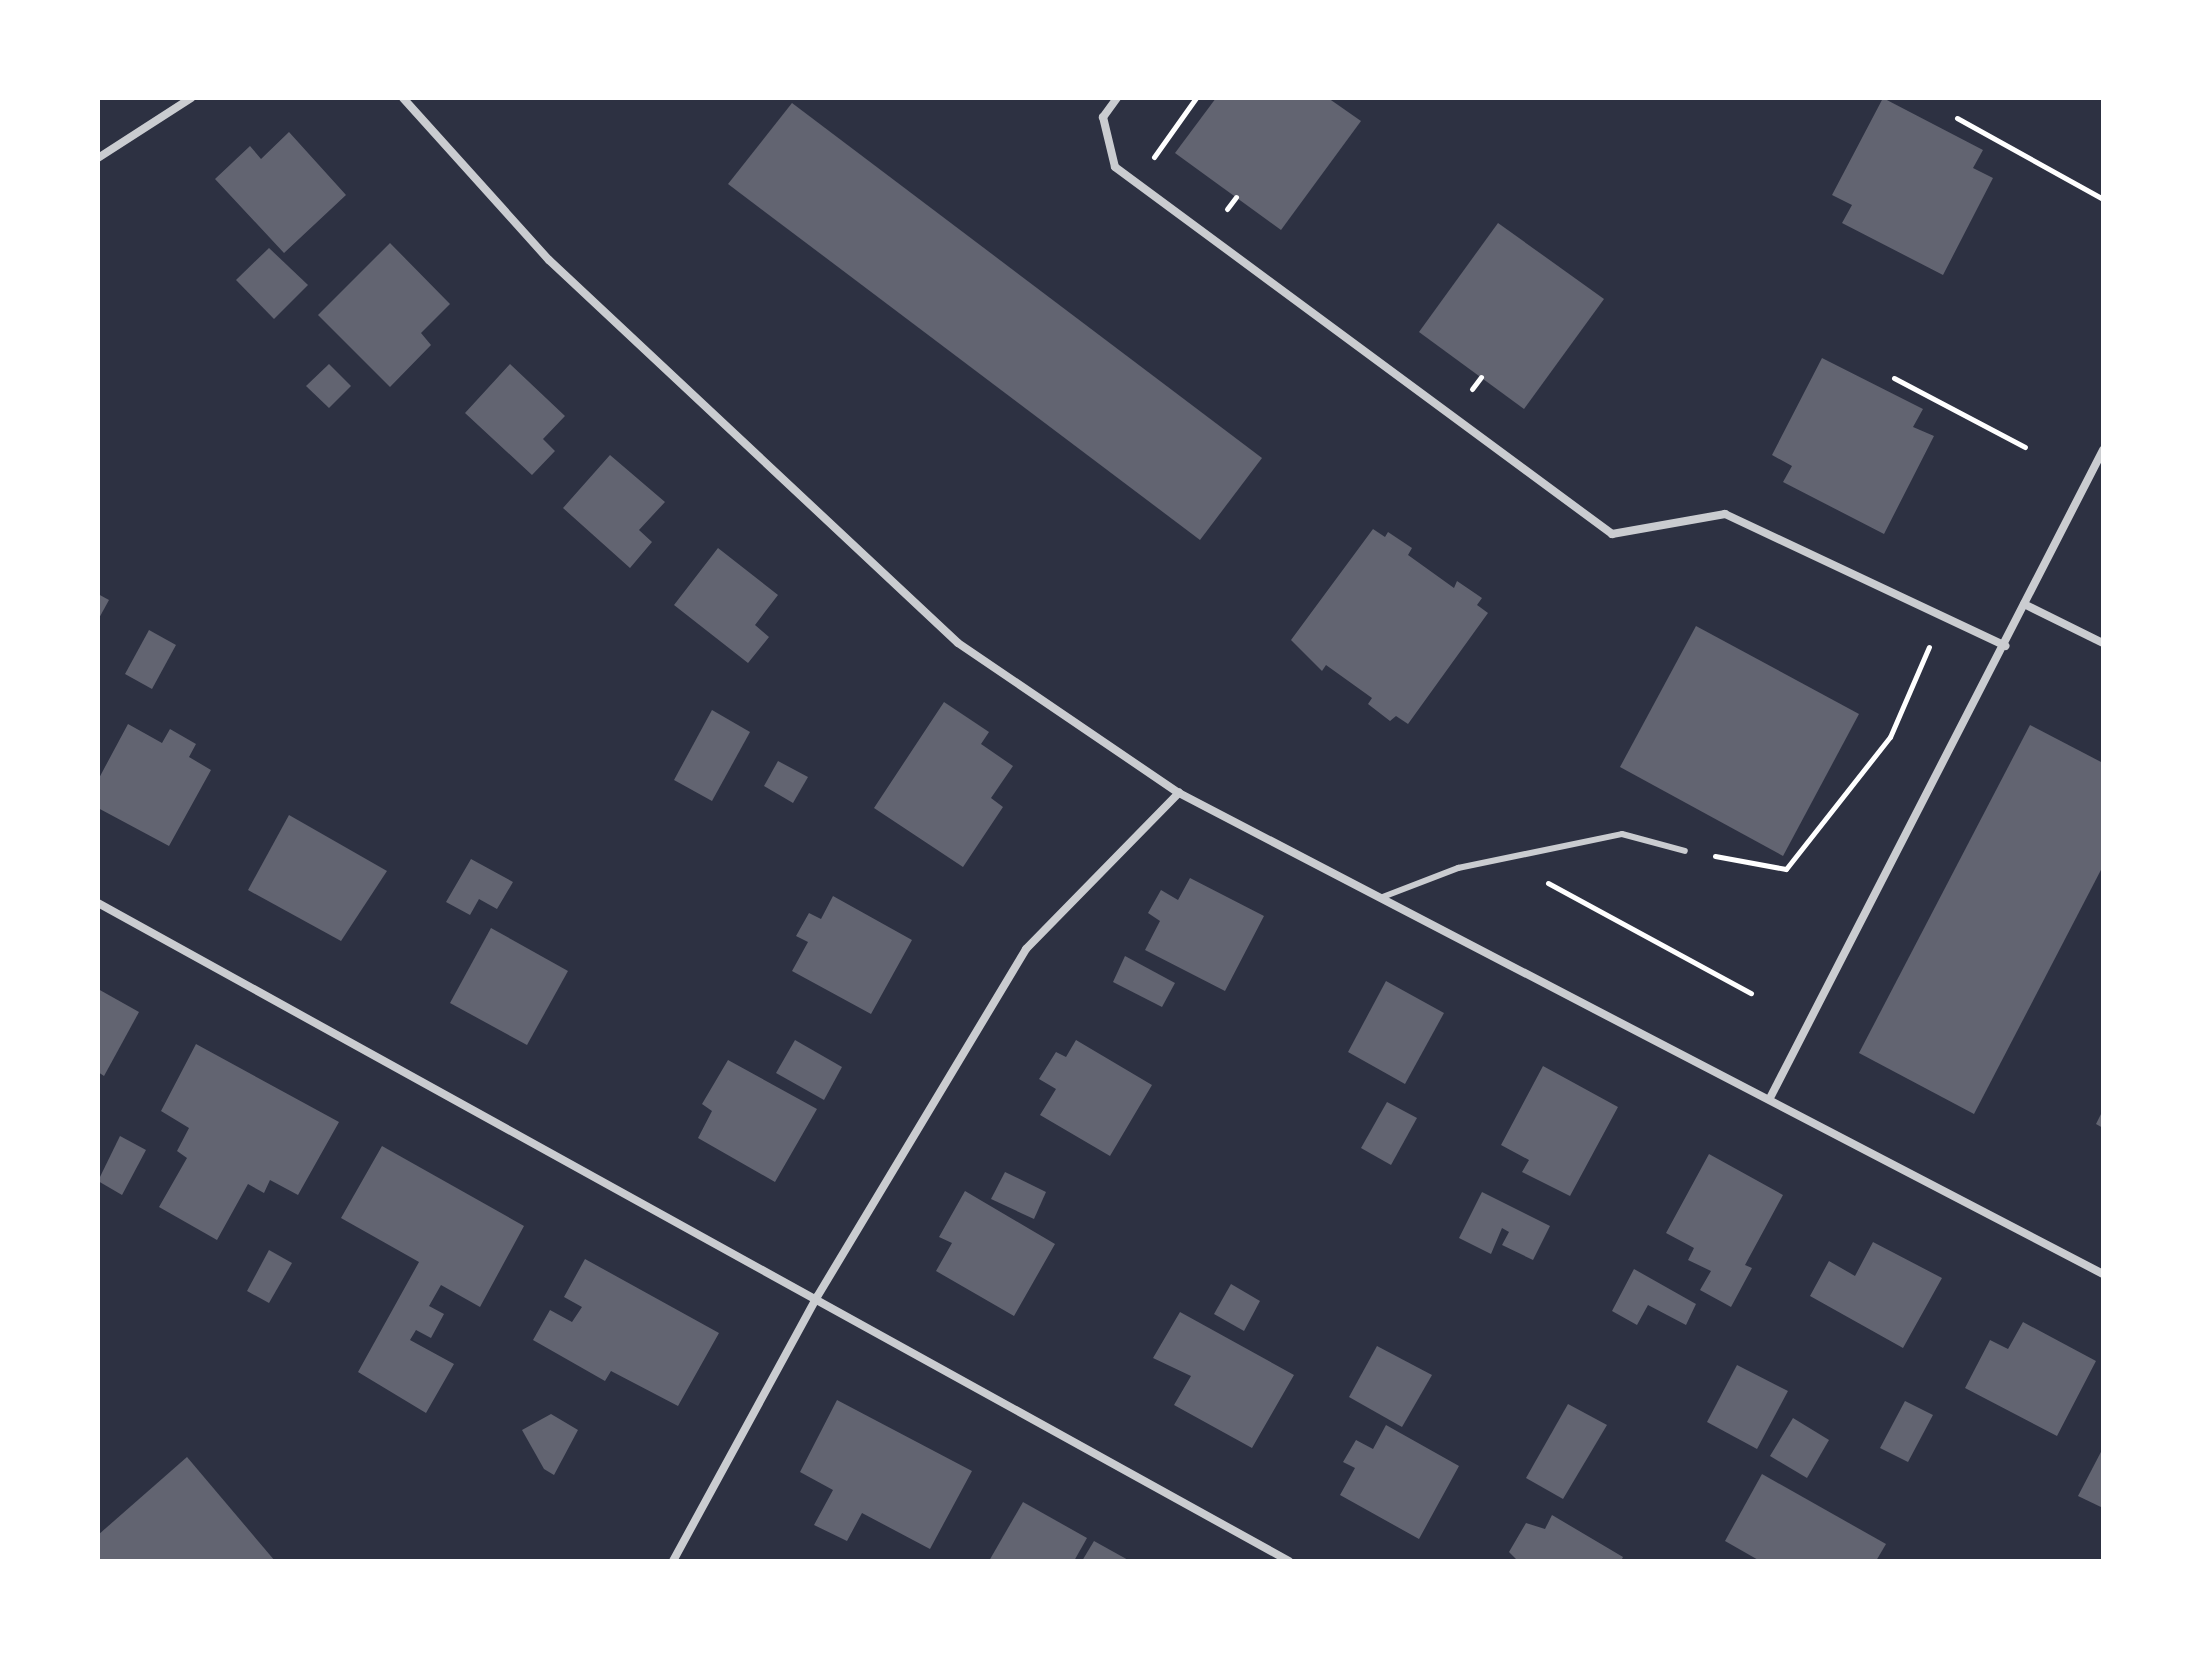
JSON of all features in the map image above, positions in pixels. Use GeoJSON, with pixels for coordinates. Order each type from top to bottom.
{"type":"FeatureCollection","features":[{"type":"Feature","properties":{"kind":"street"},"geometry":{"type":"LineString","coordinates":[[98,158],[191,98]]}},
{"type":"Feature","properties":{"kind":"street"},"geometry":{"type":"LineString","coordinates":[[403,98],[549,260],[958,643],[1179,793],[1376,899],[1770,1098],[2103,1274]]}},
{"type":"Feature","properties":{"kind":"street"},"geometry":{"type":"LineString","coordinates":[[1117,98],[1103,117],[1115,167],[1612,534],[1725,514],[2005,646]]}},
{"type":"Feature","properties":{"kind":"street"},"geometry":{"type":"LineString","coordinates":[[1770,1098],[2005,646],[2103,450]]}},
{"type":"Feature","properties":{"kind":"street"},"geometry":{"type":"LineString","coordinates":[[2024,604],[2103,643]]}},
{"type":"Feature","properties":{"kind":"street"},"geometry":{"type":"LineString","coordinates":[[673,1561],[817,1297],[1026,949],[1179,793]]}},
{"type":"Feature","properties":{"kind":"street"},"geometry":{"type":"LineString","coordinates":[[98,903],[817,1297],[1289,1561]]}},
{"type":"Feature","properties":{"kind":"lane"},"geometry":{"type":"LineString","coordinates":[[1376,899],[1458,868],[1622,834],[1685,851]]}},
{"type":"Feature","properties":{"kind":"path"},"geometry":{"type":"LineString","coordinates":[[1957,118],[2103,199]]}},
{"type":"Feature","properties":{"kind":"path"},"geometry":{"type":"LineString","coordinates":[[1894,378],[2025,447]]}},
{"type":"Feature","properties":{"kind":"path"},"geometry":{"type":"LineString","coordinates":[[1685,851],[1786,869],[1890,737],[1942,617]]}},
{"type":"Feature","properties":{"kind":"path"},"geometry":{"type":"LineString","coordinates":[[1539,878],[1751,993]]}},
{"type":"Feature","properties":{"kind":"building"},"geometry":{"type":"Polygon","coordinates":[[[1216,98],[1328,98],[1361,121],[1281,230],[1175,153],[1216,98]]]}},
{"type":"Feature","properties":{"kind":"building"},"geometry":{"type":"Polygon","coordinates":[[[1883,98],[1983,150],[1973,168],[1993,178],[1943,275],[1842,223],[1852,205],[1832,195],[1883,98]]]}},
{"type":"Feature","properties":{"kind":"building"},"geometry":{"type":"Polygon","coordinates":[[[792,103],[1262,458],[1200,540],[728,184],[792,103]]]}},
{"type":"Feature","properties":{"kind":"building"},"geometry":{"type":"Polygon","coordinates":[[[289,132],[346,195],[284,253],[215,179],[250,146],[261,159],[289,132]]]}},
{"type":"Feature","properties":{"kind":"building"},"geometry":{"type":"Polygon","coordinates":[[[1498,223],[1604,299],[1524,409],[1419,332],[1498,223]]]}},
{"type":"Feature","properties":{"kind":"building"},"geometry":{"type":"Polygon","coordinates":[[[390,243],[450,304],[421,333],[431,345],[390,387],[318,315],[390,243]]]}},
{"type":"Feature","properties":{"kind":"building"},"geometry":{"type":"Polygon","coordinates":[[[269,248],[308,285],[274,319],[236,280],[269,248]]]}},
{"type":"Feature","properties":{"kind":"building"},"geometry":{"type":"Polygon","coordinates":[[[1822,358],[1923,409],[1913,427],[1934,436],[1884,534],[1783,482],[1792,466],[1772,455],[1822,358]]]}},
{"type":"Feature","properties":{"kind":"building"},"geometry":{"type":"Polygon","coordinates":[[[329,364],[351,386],[329,408],[306,386],[329,364]]]}},
{"type":"Feature","properties":{"kind":"building"},"geometry":{"type":"Polygon","coordinates":[[[510,364],[565,416],[543,439],[555,451],[532,475],[465,413],[510,364]]]}},
{"type":"Feature","properties":{"kind":"building"},"geometry":{"type":"Polygon","coordinates":[[[610,455],[665,502],[639,530],[652,542],[630,568],[563,508],[610,455]]]}},
{"type":"Feature","properties":{"kind":"building"},"geometry":{"type":"Polygon","coordinates":[[[1373,529],[1385,537],[1388,532],[1412,548],[1408,555],[1454,588],[1457,581],[1482,598],[1477,605],[1488,613],[1408,724],[1396,716],[1390,721],[1368,704],[1372,698],[1326,665],[1322,671],[1291,640],[1373,529]]]}},
{"type":"Feature","properties":{"kind":"building"},"geometry":{"type":"Polygon","coordinates":[[[718,548],[778,595],[755,625],[769,637],[748,663],[674,605],[718,548]]]}},
{"type":"Feature","properties":{"kind":"building"},"geometry":{"type":"Polygon","coordinates":[[[98,594],[109,600],[98,620],[98,594]]]}},
{"type":"Feature","properties":{"kind":"building"},"geometry":{"type":"Polygon","coordinates":[[[1696,626],[1859,714],[1783,856],[1620,767],[1696,626]]]}},
{"type":"Feature","properties":{"kind":"building"},"geometry":{"type":"Polygon","coordinates":[[[149,630],[176,645],[152,689],[125,674],[149,630]]]}},
{"type":"Feature","properties":{"kind":"building"},"geometry":{"type":"Polygon","coordinates":[[[944,702],[989,732],[981,744],[1013,766],[991,798],[1003,807],[963,867],[874,808],[944,702]]]}},
{"type":"Feature","properties":{"kind":"building"},"geometry":{"type":"Polygon","coordinates":[[[712,710],[750,732],[712,801],[674,780],[712,710]]]}},
{"type":"Feature","properties":{"kind":"building"},"geometry":{"type":"Polygon","coordinates":[[[128,724],[162,743],[170,729],[196,744],[189,757],[211,770],[169,846],[98,808],[98,780],[128,724]]]}},
{"type":"Feature","properties":{"kind":"building"},"geometry":{"type":"Polygon","coordinates":[[[2030,725],[2103,763],[2103,866],[1974,1114],[1859,1053],[2030,725]]]}},
{"type":"Feature","properties":{"kind":"building"},"geometry":{"type":"Polygon","coordinates":[[[778,761],[808,777],[793,803],[764,786],[778,761]]]}},
{"type":"Feature","properties":{"kind":"building"},"geometry":{"type":"Polygon","coordinates":[[[289,815],[387,871],[341,941],[248,890],[289,815]]]}},
{"type":"Feature","properties":{"kind":"building"},"geometry":{"type":"Polygon","coordinates":[[[471,859],[513,882],[497,909],[479,899],[470,915],[446,902],[471,859]]]}},
{"type":"Feature","properties":{"kind":"building"},"geometry":{"type":"Polygon","coordinates":[[[1190,878],[1264,916],[1225,991],[1145,950],[1160,921],[1148,913],[1161,890],[1178,900],[1190,878]]]}},
{"type":"Feature","properties":{"kind":"building"},"geometry":{"type":"Polygon","coordinates":[[[833,896],[912,940],[871,1014],[792,971],[808,942],[796,936],[809,913],[821,919],[833,896]]]}},
{"type":"Feature","properties":{"kind":"building"},"geometry":{"type":"Polygon","coordinates":[[[491,928],[568,971],[527,1045],[450,1003],[491,928]]]}},
{"type":"Feature","properties":{"kind":"building"},"geometry":{"type":"Polygon","coordinates":[[[1125,956],[1175,983],[1162,1007],[1113,982],[1125,956]]]}},
{"type":"Feature","properties":{"kind":"building"},"geometry":{"type":"Polygon","coordinates":[[[1386,981],[1444,1013],[1405,1084],[1348,1052],[1386,981]]]}},
{"type":"Feature","properties":{"kind":"building"},"geometry":{"type":"Polygon","coordinates":[[[98,989],[139,1012],[104,1076],[98,1072],[98,989]]]}},
{"type":"Feature","properties":{"kind":"building"},"geometry":{"type":"Polygon","coordinates":[[[795,1040],[842,1067],[824,1100],[776,1073],[795,1040]]]}},
{"type":"Feature","properties":{"kind":"building"},"geometry":{"type":"Polygon","coordinates":[[[1076,1040],[1152,1085],[1110,1156],[1040,1115],[1056,1089],[1039,1079],[1056,1052],[1066,1057],[1076,1040]]]}},
{"type":"Feature","properties":{"kind":"building"},"geometry":{"type":"Polygon","coordinates":[[[196,1044],[339,1122],[298,1195],[270,1180],[264,1193],[248,1184],[217,1240],[159,1207],[187,1158],[177,1151],[189,1128],[161,1111],[196,1044]]]}},
{"type":"Feature","properties":{"kind":"building"},"geometry":{"type":"Polygon","coordinates":[[[728,1060],[817,1109],[775,1182],[698,1138],[712,1111],[702,1104],[728,1060]]]}},
{"type":"Feature","properties":{"kind":"building"},"geometry":{"type":"Polygon","coordinates":[[[1543,1066],[1618,1107],[1570,1196],[1522,1172],[1529,1160],[1501,1145],[1543,1066]]]}},
{"type":"Feature","properties":{"kind":"building"},"geometry":{"type":"Polygon","coordinates":[[[1387,1102],[1417,1118],[1391,1165],[1361,1148],[1387,1102]]]}},
{"type":"Feature","properties":{"kind":"building"},"geometry":{"type":"Polygon","coordinates":[[[2103,1110],[2103,1128],[2096,1124],[2103,1110]]]}},
{"type":"Feature","properties":{"kind":"building"},"geometry":{"type":"Polygon","coordinates":[[[120,1136],[146,1150],[122,1195],[98,1181],[120,1136]]]}},
{"type":"Feature","properties":{"kind":"building"},"geometry":{"type":"Polygon","coordinates":[[[382,1146],[524,1226],[480,1307],[441,1285],[429,1306],[444,1314],[431,1338],[416,1330],[410,1340],[454,1364],[426,1413],[358,1372],[419,1262],[341,1218],[382,1146]]]}},
{"type":"Feature","properties":{"kind":"building"},"geometry":{"type":"Polygon","coordinates":[[[1709,1154],[1783,1195],[1745,1265],[1752,1268],[1731,1307],[1700,1290],[1711,1271],[1688,1260],[1694,1248],[1666,1233],[1709,1154]]]}},
{"type":"Feature","properties":{"kind":"building"},"geometry":{"type":"Polygon","coordinates":[[[1005,1172],[1046,1192],[1034,1219],[991,1199],[1005,1172]]]}},
{"type":"Feature","properties":{"kind":"building"},"geometry":{"type":"Polygon","coordinates":[[[965,1191],[1055,1244],[1014,1316],[936,1271],[952,1243],[939,1237],[965,1191]]]}},
{"type":"Feature","properties":{"kind":"building"},"geometry":{"type":"Polygon","coordinates":[[[1482,1192],[1550,1226],[1533,1260],[1502,1245],[1509,1232],[1502,1228],[1491,1254],[1459,1238],[1482,1192]]]}},
{"type":"Feature","properties":{"kind":"building"},"geometry":{"type":"Polygon","coordinates":[[[1873,1242],[1942,1278],[1903,1348],[1810,1296],[1829,1261],[1855,1276],[1873,1242]]]}},
{"type":"Feature","properties":{"kind":"building"},"geometry":{"type":"Polygon","coordinates":[[[269,1250],[292,1263],[269,1303],[247,1291],[269,1250]]]}},
{"type":"Feature","properties":{"kind":"building"},"geometry":{"type":"Polygon","coordinates":[[[585,1259],[719,1333],[678,1406],[611,1371],[605,1381],[533,1340],[550,1310],[572,1322],[582,1307],[564,1297],[585,1259]]]}},
{"type":"Feature","properties":{"kind":"building"},"geometry":{"type":"Polygon","coordinates":[[[1634,1269],[1696,1304],[1686,1325],[1648,1305],[1637,1325],[1612,1311],[1634,1269]]]}},
{"type":"Feature","properties":{"kind":"building"},"geometry":{"type":"Polygon","coordinates":[[[1231,1284],[1260,1301],[1244,1331],[1214,1314],[1231,1284]]]}},
{"type":"Feature","properties":{"kind":"building"},"geometry":{"type":"Polygon","coordinates":[[[1180,1312],[1294,1375],[1252,1448],[1174,1405],[1191,1376],[1153,1358],[1180,1312]]]}},
{"type":"Feature","properties":{"kind":"building"},"geometry":{"type":"Polygon","coordinates":[[[2023,1322],[2096,1361],[2057,1436],[1965,1388],[1990,1340],[2008,1349],[2023,1322]]]}},
{"type":"Feature","properties":{"kind":"building"},"geometry":{"type":"Polygon","coordinates":[[[1377,1346],[1432,1375],[1402,1427],[1349,1397],[1377,1346]]]}},
{"type":"Feature","properties":{"kind":"building"},"geometry":{"type":"Polygon","coordinates":[[[1737,1365],[1788,1391],[1757,1449],[1707,1422],[1737,1365]]]}},
{"type":"Feature","properties":{"kind":"building"},"geometry":{"type":"Polygon","coordinates":[[[837,1400],[972,1471],[930,1549],[862,1513],[847,1541],[814,1525],[833,1490],[800,1472],[837,1400]]]}},
{"type":"Feature","properties":{"kind":"building"},"geometry":{"type":"Polygon","coordinates":[[[1905,1401],[1933,1415],[1908,1462],[1880,1448],[1905,1401]]]}},
{"type":"Feature","properties":{"kind":"building"},"geometry":{"type":"Polygon","coordinates":[[[1568,1404],[1607,1425],[1563,1499],[1526,1478],[1568,1404]]]}},
{"type":"Feature","properties":{"kind":"building"},"geometry":{"type":"Polygon","coordinates":[[[551,1414],[578,1430],[554,1475],[544,1469],[522,1430],[551,1414]]]}},
{"type":"Feature","properties":{"kind":"building"},"geometry":{"type":"Polygon","coordinates":[[[1793,1418],[1829,1440],[1807,1478],[1770,1456],[1793,1418]]]}},
{"type":"Feature","properties":{"kind":"building"},"geometry":{"type":"Polygon","coordinates":[[[1386,1425],[1459,1466],[1419,1539],[1340,1495],[1355,1468],[1343,1462],[1356,1440],[1373,1449],[1386,1425]]]}},
{"type":"Feature","properties":{"kind":"building"},"geometry":{"type":"Polygon","coordinates":[[[2103,1448],[2103,1508],[2078,1496],[2103,1448]]]}},
{"type":"Feature","properties":{"kind":"building"},"geometry":{"type":"Polygon","coordinates":[[[187,1457],[275,1561],[98,1561],[98,1535],[187,1457]]]}},
{"type":"Feature","properties":{"kind":"building"},"geometry":{"type":"Polygon","coordinates":[[[1762,1474],[1886,1544],[1876,1561],[1760,1561],[1725,1541],[1762,1474]]]}},
{"type":"Feature","properties":{"kind":"building"},"geometry":{"type":"Polygon","coordinates":[[[1023,1502],[1087,1538],[1074,1561],[989,1561],[1023,1502]]]}},
{"type":"Feature","properties":{"kind":"building"},"geometry":{"type":"Polygon","coordinates":[[[1552,1515],[1623,1557],[1621,1561],[1518,1561],[1509,1552],[1526,1523],[1545,1529],[1552,1515]]]}},
{"type":"Feature","properties":{"kind":"building"},"geometry":{"type":"Polygon","coordinates":[[[1094,1541],[1130,1561],[1082,1561],[1094,1541]]]}}]}
